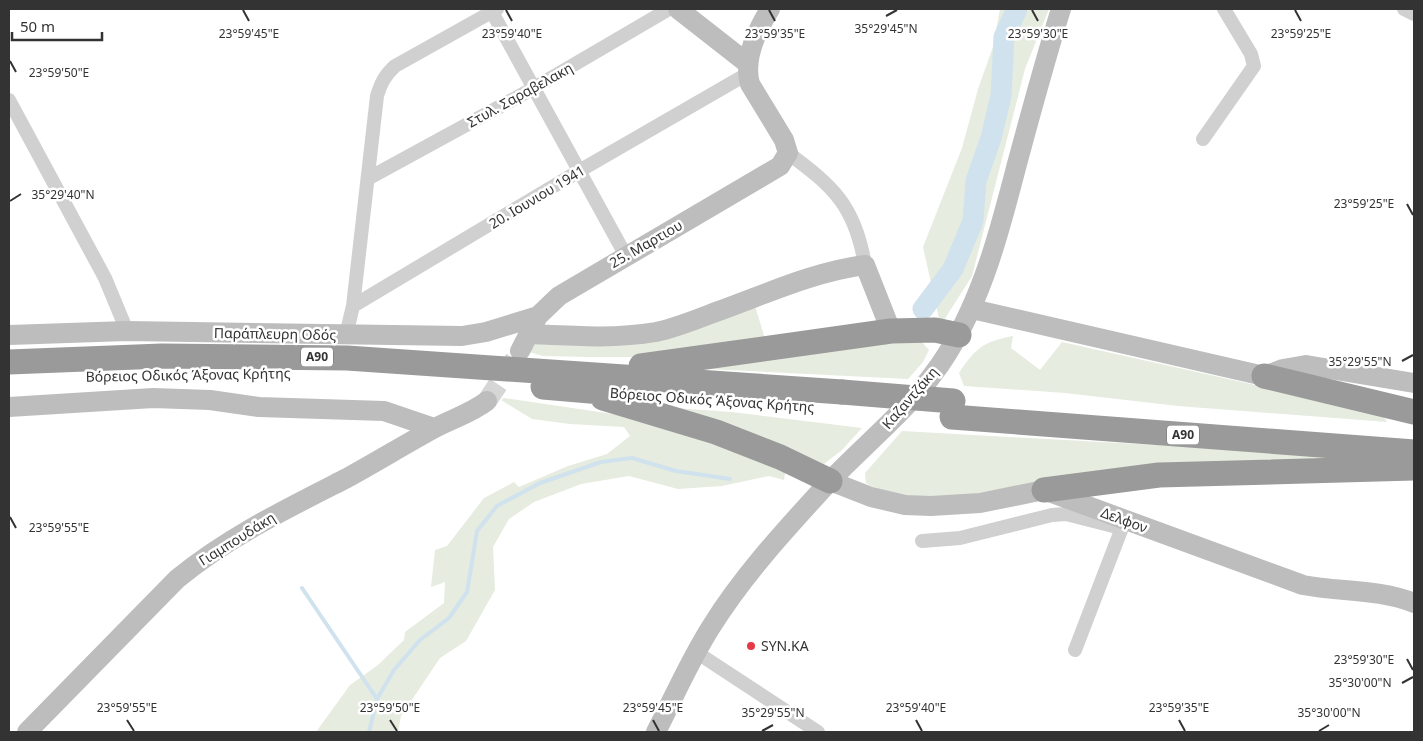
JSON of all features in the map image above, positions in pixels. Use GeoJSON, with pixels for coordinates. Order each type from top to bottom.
{"type":"FeatureCollection","features":[{"type":"Feature","properties":{"kind":"highway"},"geometry":{"type":"LineString","coordinates":[[580,382],[668,363],[891,331],[935,330],[959,335]]}},
{"type":"Feature","properties":{"kind":"highway","name":"Βόρειος Οδικός Άξονας Κρήτης"},"geometry":{"type":"LineString","coordinates":[[9,362],[162,356],[347,358],[580,382],[841,401],[1414,435]]}},
{"type":"Feature","properties":{"kind":"highway","name":"Βόρειος Οδικός Άξονας Κρήτης"},"geometry":{"type":"LineString","coordinates":[[9,380],[160,374],[262,373],[448,380],[580,382]]}},
{"type":"Feature","properties":{"kind":"highway"},"geometry":{"type":"LineString","coordinates":[[1264,376],[1414,412]]}},
{"type":"Feature","properties":{"kind":"highway"},"geometry":{"type":"LineString","coordinates":[[580,382],[780,457],[830,481]]}},
{"type":"Feature","properties":{"kind":"highway","name":"Βόρειος Οδικός Άξονας Κρήτης"},"geometry":{"type":"LineString","coordinates":[[952,409],[1414,452]]}},
{"type":"Feature","properties":{"kind":"highway"},"geometry":{"type":"LineString","coordinates":[[1044,490],[1159,475],[1414,468]]}},
{"type":"Feature","properties":{"kind":"main road"},"geometry":{"type":"LineString","coordinates":[[678,9],[747,68]]}},
{"type":"Feature","properties":{"kind":"main road"},"geometry":{"type":"LineString","coordinates":[[770,9],[747,68],[750,84],[784,140],[788,153]]}},
{"type":"Feature","properties":{"kind":"main road","name":"Καζαντζάκη"},"geometry":{"type":"LineString","coordinates":[[656,732],[696,652],[712,625],[759,560],[830,481],[906,406],[940,363],[959,335],[972,308],[1000,228],[1041,74],[1061,9]]}},
{"type":"Feature","properties":{"kind":"main road","name":"25. Μαρτιου"},"geometry":{"type":"LineString","coordinates":[[520,351],[534,325],[559,296],[780,166],[788,153]]}},
{"type":"Feature","properties":{"kind":"main road"},"geometry":{"type":"LineString","coordinates":[[534,325],[604,337],[657,331],[709,315],[813,276],[836,269],[865,265],[891,331]]}},
{"type":"Feature","properties":{"kind":"main road"},"geometry":{"type":"LineString","coordinates":[[972,308],[1264,376],[1283,369],[1306,365],[1414,383]]}},
{"type":"Feature","properties":{"kind":"main road","name":"Παράπλευρη Οδός"},"geometry":{"type":"LineString","coordinates":[[9,335],[127,331],[462,336],[534,325]]}},
{"type":"Feature","properties":{"kind":"main road"},"geometry":{"type":"LineString","coordinates":[[9,407],[153,398],[210,400],[259,407],[384,411],[434,428]]}},
{"type":"Feature","properties":{"kind":"main road","name":"Γιαμπουδάκη"},"geometry":{"type":"LineString","coordinates":[[27,732],[177,579],[200,560],[249,529],[390,455],[434,428],[476,410],[487,401]]}},
{"type":"Feature","properties":{"kind":"main road"},"geometry":{"type":"LineString","coordinates":[[830,481],[872,497],[905,504],[931,506],[980,503],[1044,490]]}},
{"type":"Feature","properties":{"kind":"main road","name":"Δελφον"},"geometry":{"type":"LineString","coordinates":[[1044,490],[1123,524],[1303,585],[1342,592],[1371,592],[1394,596],[1414,603]]}},
{"type":"Feature","properties":{"kind":"street","name":"Στυλ. Σαραβελακη"},"geometry":{"type":"LineString","coordinates":[[369,178],[534,88],[669,9]]}},
{"type":"Feature","properties":{"kind":"street"},"geometry":{"type":"LineString","coordinates":[[1203,139],[1254,66],[1251,54],[1224,9]]}},
{"type":"Feature","properties":{"kind":"street"},"geometry":{"type":"LineString","coordinates":[[1404,9],[1414,14]]}},
{"type":"Feature","properties":{"kind":"street"},"geometry":{"type":"LineString","coordinates":[[346,335],[353,306],[378,96],[386,75],[395,66],[494,10],[534,88],[626,256]]}},
{"type":"Feature","properties":{"kind":"street","name":"20. Ιουνιου 1941"},"geometry":{"type":"LineString","coordinates":[[353,306],[747,68]]}},
{"type":"Feature","properties":{"kind":"street"},"geometry":{"type":"LineString","coordinates":[[9,100],[105,278],[127,331]]}},
{"type":"Feature","properties":{"kind":"street"},"geometry":{"type":"LineString","coordinates":[[788,153],[822,178],[839,197],[851,219],[865,265]]}},
{"type":"Feature","properties":{"kind":"street"},"geometry":{"type":"LineString","coordinates":[[922,541],[960,538],[1052,515],[1066,514],[1123,524],[1075,650]]}},
{"type":"Feature","properties":{"kind":"street"},"geometry":{"type":"LineString","coordinates":[[696,652],[818,732]]}},
{"type":"Feature","properties":{"kind":"shaded area"},"geometry":{"type":"Polygon","coordinates":[[[1000,9],[1049,9],[1025,69],[972,276],[944,320],[940,323],[923,247],[962,148],[978,89],[993,47],[1000,9]]]}},
{"type":"Feature","properties":{"kind":"shaded area"},"geometry":{"type":"Polygon","coordinates":[[[755,306],[767,345],[670,357],[543,356],[529,352],[538,339],[630,344],[755,306]]]}},
{"type":"Feature","properties":{"kind":"shaded area"},"geometry":{"type":"Polygon","coordinates":[[[1013,336],[1011,348],[1040,370],[1062,342],[1381,413],[1387,422],[1178,406],[1065,393],[964,386],[959,373],[970,357],[988,343],[1013,336]]]}},
{"type":"Feature","properties":{"kind":"shaded area"},"geometry":{"type":"Polygon","coordinates":[[[895,339],[921,341],[929,350],[923,362],[908,379],[689,368],[895,339]]]}},
{"type":"Feature","properties":{"kind":"shaded area"},"geometry":{"type":"Polygon","coordinates":[[[504,398],[667,422],[786,468],[784,480],[769,476],[722,486],[678,489],[629,476],[581,484],[534,502],[509,519],[493,547],[495,590],[466,641],[440,658],[401,716],[398,732],[316,732],[350,685],[378,665],[404,640],[405,632],[444,603],[445,582],[431,587],[435,550],[447,546],[484,498],[514,482],[519,487],[568,466],[607,454],[630,436],[624,427],[570,424],[532,419],[501,400],[504,398]]]}},
{"type":"Feature","properties":{"kind":"shaded area"},"geometry":{"type":"Polygon","coordinates":[[[660,407],[732,412],[862,428],[842,450],[824,464],[660,407]]]}},
{"type":"Feature","properties":{"kind":"shaded area"},"geometry":{"type":"Polygon","coordinates":[[[902,431],[1193,447],[1354,459],[962,499],[925,498],[888,493],[866,483],[865,473],[902,431]]]}},
{"type":"Feature","properties":{"kind":"waterway"},"geometry":{"type":"LineString","coordinates":[[923,309],[953,269],[973,221],[976,181],[991,138],[1001,96],[1004,37],[1017,9]]}},
{"type":"Feature","properties":{"kind":"waterway"},"geometry":{"type":"LineString","coordinates":[[369,732],[377,699],[394,670],[420,640],[449,618],[467,592],[477,531],[497,506],[540,483],[601,462],[632,458],[676,471],[730,479]]}},
{"type":"Feature","properties":{"kind":"waterway"},"geometry":{"type":"LineString","coordinates":[[302,588],[377,699]]}},
{"type":"Feature","properties":{"kind":"tunnel"},"geometry":{"type":"LineString","coordinates":[[487,401],[515,359]]}},
{"type":"Feature","properties":{"kind":"place","name":"SYN.KA"},"geometry":{"type":"Point","coordinates":[751,646]}}]}
